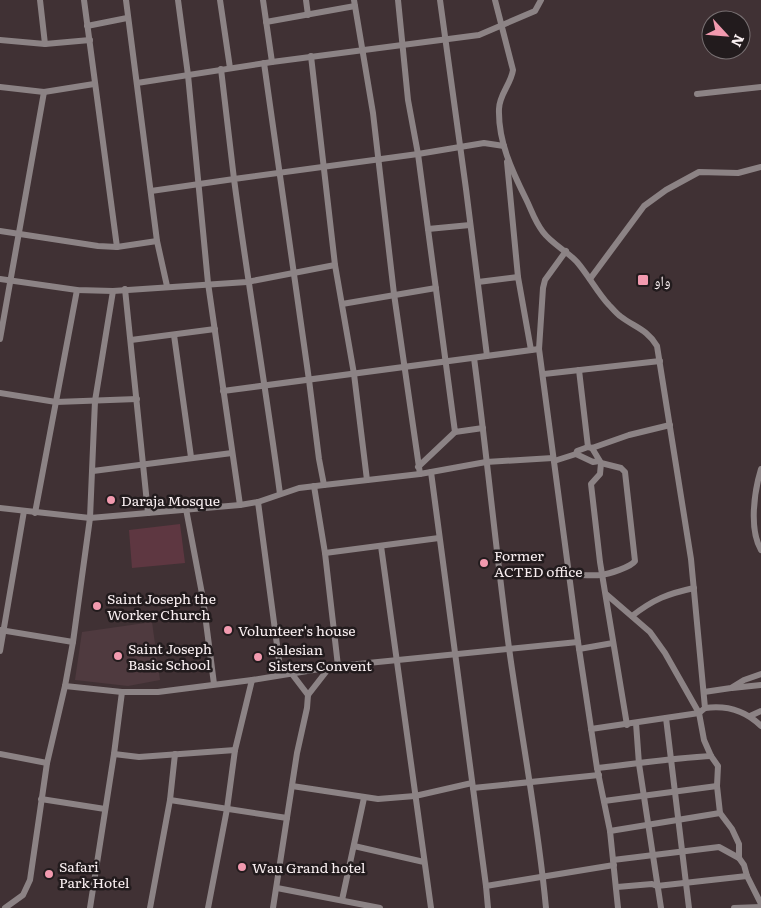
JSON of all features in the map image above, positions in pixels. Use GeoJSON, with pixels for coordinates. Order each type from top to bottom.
{"type":"FeatureCollection","features":[{"type":"Feature","properties":{"kind":"street"},"geometry":{"type":"LineString","coordinates":[[34,0],[40,0],[45,44]]}},
{"type":"Feature","properties":{"kind":"street"},"geometry":{"type":"LineString","coordinates":[[84,0],[117,247]]}},
{"type":"Feature","properties":{"kind":"street"},"geometry":{"type":"LineString","coordinates":[[126,0],[157,241],[167,286]]}},
{"type":"Feature","properties":{"kind":"street"},"geometry":{"type":"LineString","coordinates":[[178,0],[188,75],[208,283],[240,505]]}},
{"type":"Feature","properties":{"kind":"street"},"geometry":{"type":"LineString","coordinates":[[220,0],[230,68]]}},
{"type":"Feature","properties":{"kind":"street"},"geometry":{"type":"LineString","coordinates":[[263,0],[272,62]]}},
{"type":"Feature","properties":{"kind":"street"},"geometry":{"type":"LineString","coordinates":[[306,0],[308,15]]}},
{"type":"Feature","properties":{"kind":"street"},"geometry":{"type":"LineString","coordinates":[[398,0],[408,100],[418,154],[454,432]]}},
{"type":"Feature","properties":{"kind":"street"},"geometry":{"type":"LineString","coordinates":[[440,0],[487,356]]}},
{"type":"Feature","properties":{"kind":"street"},"geometry":{"type":"LineString","coordinates":[[494,0],[498,7],[500,26],[513,70],[512,78],[501,98],[499,108],[504,146],[514,177],[534,219],[544,234],[576,262],[619,316],[646,332],[652,337],[657,346],[694,588],[705,708]]}},
{"type":"Feature","properties":{"kind":"street"},"geometry":{"type":"LineString","coordinates":[[137,83],[311,56],[445,41],[479,35],[535,11],[541,0]]}},
{"type":"Feature","properties":{"kind":"street"},"geometry":{"type":"LineString","coordinates":[[266,22],[308,15],[354,3],[373,113],[394,294],[420,474]]}},
{"type":"Feature","properties":{"kind":"street"},"geometry":{"type":"LineString","coordinates":[[87,26],[127,18]]}},
{"type":"Feature","properties":{"kind":"street"},"geometry":{"type":"LineString","coordinates":[[0,40],[45,44],[90,40]]}},
{"type":"Feature","properties":{"kind":"street"},"geometry":{"type":"LineString","coordinates":[[311,56],[336,265],[354,374],[367,480]]}},
{"type":"Feature","properties":{"kind":"street"},"geometry":{"type":"LineString","coordinates":[[264,63],[324,484]]}},
{"type":"Feature","properties":{"kind":"street"},"geometry":{"type":"LineString","coordinates":[[221,69],[247,282],[265,384],[280,494]]}},
{"type":"Feature","properties":{"kind":"street"},"geometry":{"type":"LineString","coordinates":[[0,87],[44,92],[94,84]]}},
{"type":"Feature","properties":{"kind":"street"},"geometry":{"type":"LineString","coordinates":[[697,94],[761,87]]}},
{"type":"Feature","properties":{"kind":"street"},"geometry":{"type":"LineString","coordinates":[[0,339],[44,92]]}},
{"type":"Feature","properties":{"kind":"street"},"geometry":{"type":"LineString","coordinates":[[151,191],[484,144],[504,146]]}},
{"type":"Feature","properties":{"kind":"street"},"geometry":{"type":"LineString","coordinates":[[506,154],[518,277],[531,350]]}},
{"type":"Feature","properties":{"kind":"street"},"geometry":{"type":"LineString","coordinates":[[590,279],[644,206],[666,190],[699,172],[738,173],[761,167]]}},
{"type":"Feature","properties":{"kind":"street"},"geometry":{"type":"LineString","coordinates":[[428,229],[470,225]]}},
{"type":"Feature","properties":{"kind":"street"},"geometry":{"type":"LineString","coordinates":[[0,231],[98,246],[117,247],[157,241]]}},
{"type":"Feature","properties":{"kind":"street"},"geometry":{"type":"LineString","coordinates":[[566,252],[546,280],[543,288],[540,349],[568,576],[591,729],[610,831],[618,908]]}},
{"type":"Feature","properties":{"kind":"street"},"geometry":{"type":"LineString","coordinates":[[0,279],[77,290],[113,291],[208,283],[247,282],[336,265]]}},
{"type":"Feature","properties":{"kind":"street"},"geometry":{"type":"LineString","coordinates":[[478,282],[518,277]]}},
{"type":"Feature","properties":{"kind":"street"},"geometry":{"type":"LineString","coordinates":[[342,304],[436,288]]}},
{"type":"Feature","properties":{"kind":"street"},"geometry":{"type":"LineString","coordinates":[[35,512],[77,290]]}},
{"type":"Feature","properties":{"kind":"street"},"geometry":{"type":"LineString","coordinates":[[126,290],[148,513]]}},
{"type":"Feature","properties":{"kind":"street"},"geometry":{"type":"LineString","coordinates":[[0,906],[10,908],[23,895],[30,880],[47,763],[73,642],[90,518],[95,401],[113,291]]}},
{"type":"Feature","properties":{"kind":"street"},"geometry":{"type":"LineString","coordinates":[[131,340],[215,329]]}},
{"type":"Feature","properties":{"kind":"street"},"geometry":{"type":"LineString","coordinates":[[174,335],[190,457]]}},
{"type":"Feature","properties":{"kind":"street"},"geometry":{"type":"LineString","coordinates":[[223,390],[540,349]]}},
{"type":"Feature","properties":{"kind":"street"},"geometry":{"type":"LineString","coordinates":[[474,358],[510,650],[546,908]]}},
{"type":"Feature","properties":{"kind":"street"},"geometry":{"type":"LineString","coordinates":[[544,374],[660,361]]}},
{"type":"Feature","properties":{"kind":"street"},"geometry":{"type":"LineString","coordinates":[[579,370],[590,448],[600,462],[600,474],[591,484],[602,575],[627,724]]}},
{"type":"Feature","properties":{"kind":"street"},"geometry":{"type":"LineString","coordinates":[[0,393],[56,402],[137,399]]}},
{"type":"Feature","properties":{"kind":"street"},"geometry":{"type":"LineString","coordinates":[[576,454],[577,450],[670,425]]}},
{"type":"Feature","properties":{"kind":"street"},"geometry":{"type":"LineString","coordinates":[[418,467],[454,432],[483,428]]}},
{"type":"Feature","properties":{"kind":"street"},"geometry":{"type":"LineString","coordinates":[[93,471],[232,453]]}},
{"type":"Feature","properties":{"kind":"street"},"geometry":{"type":"LineString","coordinates":[[0,508],[90,518],[240,505],[324,484],[420,474],[486,462],[554,460],[576,454],[593,462],[617,467],[625,472],[635,559],[634,564],[631,566],[602,575],[580,574],[568,576]]}},
{"type":"Feature","properties":{"kind":"street"},"geometry":{"type":"LineString","coordinates":[[761,469],[757,482],[754,508],[761,550]]}},
{"type":"Feature","properties":{"kind":"street"},"geometry":{"type":"LineString","coordinates":[[431,472],[488,908]]}},
{"type":"Feature","properties":{"kind":"street"},"geometry":{"type":"LineString","coordinates":[[314,486],[325,553],[338,666]]}},
{"type":"Feature","properties":{"kind":"street"},"geometry":{"type":"LineString","coordinates":[[258,502],[281,675]]}},
{"type":"Feature","properties":{"kind":"street"},"geometry":{"type":"LineString","coordinates":[[186,509],[203,599],[214,684]]}},
{"type":"Feature","properties":{"kind":"street"},"geometry":{"type":"LineString","coordinates":[[0,651],[2,630],[24,511]]}},
{"type":"Feature","properties":{"kind":"street"},"geometry":{"type":"LineString","coordinates":[[325,553],[439,538]]}},
{"type":"Feature","properties":{"kind":"street"},"geometry":{"type":"LineString","coordinates":[[381,546],[431,908]]}},
{"type":"Feature","properties":{"kind":"street"},"geometry":{"type":"LineString","coordinates":[[632,616],[667,594],[694,588]]}},
{"type":"Feature","properties":{"kind":"street"},"geometry":{"type":"LineString","coordinates":[[606,594],[650,632],[665,653],[699,713],[704,740],[718,766],[717,786],[720,813],[732,829],[739,844],[739,858]]}},
{"type":"Feature","properties":{"kind":"street"},"geometry":{"type":"LineString","coordinates":[[2,630],[73,642]]}},
{"type":"Feature","properties":{"kind":"street"},"geometry":{"type":"LineString","coordinates":[[65,686],[122,692],[158,692],[252,680],[338,666],[456,653],[613,643]]}},
{"type":"Feature","properties":{"kind":"street"},"geometry":{"type":"LineString","coordinates":[[308,695],[329,668]]}},
{"type":"Feature","properties":{"kind":"street"},"geometry":{"type":"LineString","coordinates":[[273,908],[297,753],[308,708],[308,695],[292,674]]}},
{"type":"Feature","properties":{"kind":"street"},"geometry":{"type":"LineString","coordinates":[[731,688],[744,680],[761,674]]}},
{"type":"Feature","properties":{"kind":"street"},"geometry":{"type":"LineString","coordinates":[[208,908],[227,809],[235,750],[252,680]]}},
{"type":"Feature","properties":{"kind":"street"},"geometry":{"type":"LineString","coordinates":[[704,692],[761,684]]}},
{"type":"Feature","properties":{"kind":"street"},"geometry":{"type":"LineString","coordinates":[[90,908],[122,692]]}},
{"type":"Feature","properties":{"kind":"street"},"geometry":{"type":"LineString","coordinates":[[591,729],[699,713],[705,708],[716,706],[750,716],[761,726]]}},
{"type":"Feature","properties":{"kind":"street"},"geometry":{"type":"LineString","coordinates":[[750,716],[761,711]]}},
{"type":"Feature","properties":{"kind":"street"},"geometry":{"type":"LineString","coordinates":[[666,718],[689,908]]}},
{"type":"Feature","properties":{"kind":"street"},"geometry":{"type":"LineString","coordinates":[[636,723],[639,764],[661,908]]}},
{"type":"Feature","properties":{"kind":"street"},"geometry":{"type":"LineString","coordinates":[[114,754],[139,757],[235,750]]}},
{"type":"Feature","properties":{"kind":"street"},"geometry":{"type":"LineString","coordinates":[[0,754],[47,763]]}},
{"type":"Feature","properties":{"kind":"street"},"geometry":{"type":"LineString","coordinates":[[150,908],[170,800],[175,754]]}},
{"type":"Feature","properties":{"kind":"street"},"geometry":{"type":"LineString","coordinates":[[292,786],[378,799],[415,796],[473,786],[529,782],[670,758],[711,756]]}},
{"type":"Feature","properties":{"kind":"street"},"geometry":{"type":"LineString","coordinates":[[604,801],[717,786]]}},
{"type":"Feature","properties":{"kind":"street"},"geometry":{"type":"LineString","coordinates":[[342,900],[364,798]]}},
{"type":"Feature","properties":{"kind":"street"},"geometry":{"type":"LineString","coordinates":[[41,799],[106,808]]}},
{"type":"Feature","properties":{"kind":"street"},"geometry":{"type":"LineString","coordinates":[[170,800],[287,818]]}},
{"type":"Feature","properties":{"kind":"street"},"geometry":{"type":"LineString","coordinates":[[610,831],[720,813]]}},
{"type":"Feature","properties":{"kind":"street"},"geometry":{"type":"LineString","coordinates":[[354,846],[424,862]]}},
{"type":"Feature","properties":{"kind":"street"},"geometry":{"type":"LineString","coordinates":[[486,886],[652,855],[719,847],[739,858],[744,865],[747,876],[761,905],[734,908]]}},
{"type":"Feature","properties":{"kind":"street"},"geometry":{"type":"LineString","coordinates":[[617,887],[652,884],[657,886],[747,876]]}},
{"type":"Feature","properties":{"kind":"street"},"geometry":{"type":"LineString","coordinates":[[277,888],[380,908]]}},
{"type":"Feature","properties":{"kind":"shaded area"},"geometry":{"type":"Polygon","coordinates":[[[180,524],[185,563],[132,568],[129,530],[180,524]]]}},
{"type":"Feature","properties":{"kind":"shaded area","name":"Saint Joseph Basic School"},"geometry":{"type":"Polygon","coordinates":[[[152,622],[160,680],[128,686],[75,680],[82,632],[152,622]]]}},
{"type":"Feature","properties":{"kind":"place","name":"واو"},"geometry":{"type":"Point","coordinates":[643,280]}},
{"type":"Feature","properties":{"kind":"place","name":"Daraja Mosque"},"geometry":{"type":"Point","coordinates":[111,500]}},
{"type":"Feature","properties":{"kind":"place","name":"Former ACTED office"},"geometry":{"type":"Point","coordinates":[484,563]}},
{"type":"Feature","properties":{"kind":"place","name":"Saint Joseph the Worker Church"},"geometry":{"type":"Point","coordinates":[97,606]}},
{"type":"Feature","properties":{"kind":"place","name":"Volunteer's house"},"geometry":{"type":"Point","coordinates":[228,630]}},
{"type":"Feature","properties":{"kind":"place","name":"Saint Joseph Basic School"},"geometry":{"type":"Point","coordinates":[118,656]}},
{"type":"Feature","properties":{"kind":"place","name":"Salesian Sisters Convent"},"geometry":{"type":"Point","coordinates":[258,657]}},
{"type":"Feature","properties":{"kind":"place","name":"Wau Grand hotel"},"geometry":{"type":"Point","coordinates":[242,867]}},
{"type":"Feature","properties":{"kind":"place","name":"Safari Park Hotel"},"geometry":{"type":"Point","coordinates":[49,874]}}]}
